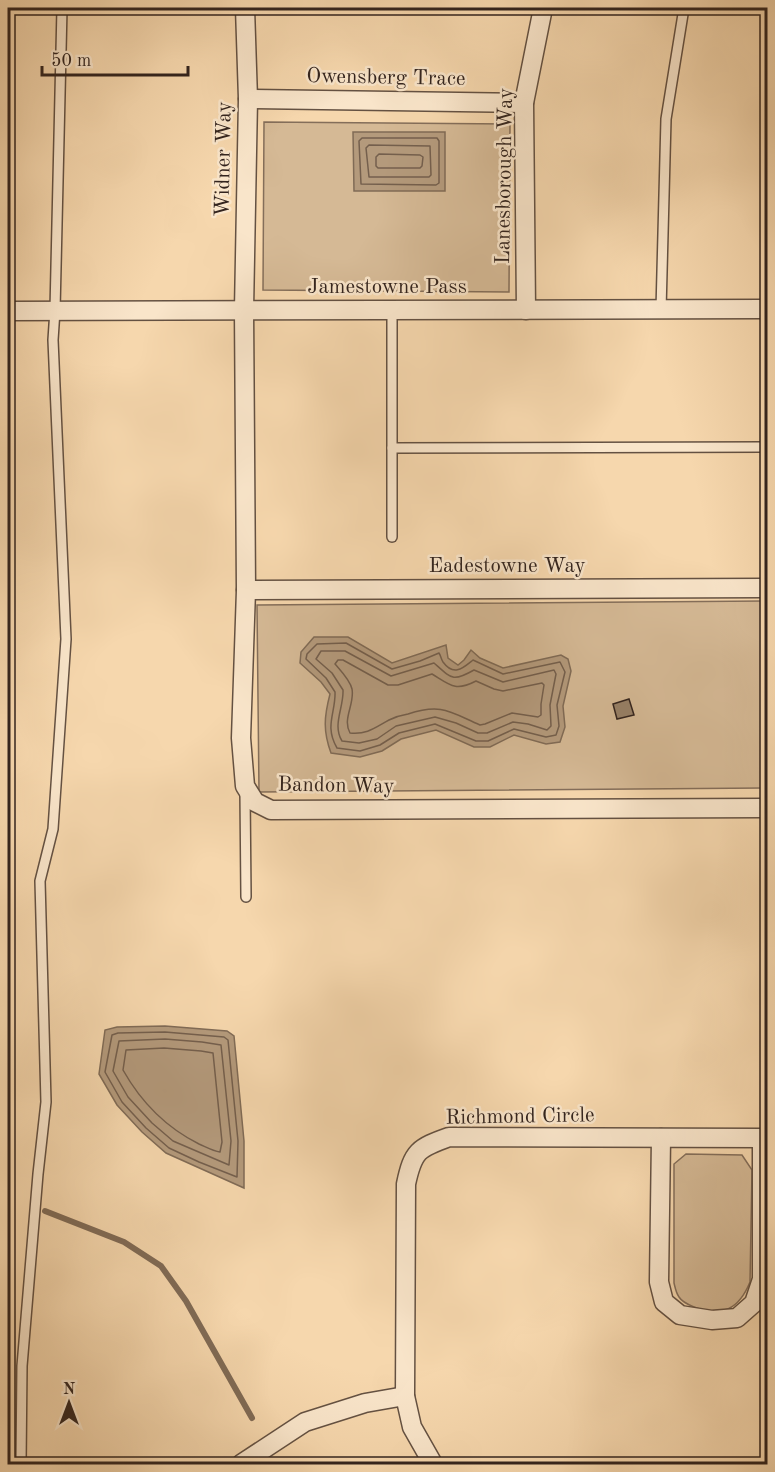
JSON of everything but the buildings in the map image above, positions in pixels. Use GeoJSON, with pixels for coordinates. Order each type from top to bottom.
{"type":"FeatureCollection","features":[{"type":"Feature","properties":{"kind":"street","name":"Widner Way"},"geometry":{"type":"LineString","coordinates":[[244,310],[248,99],[245,8]]}},
{"type":"Feature","properties":{"kind":"street","name":"Lanesborough Way"},"geometry":{"type":"LineString","coordinates":[[526,310],[524,103],[543,8]]}},
{"type":"Feature","properties":{"kind":"street","name":"Owensberg Trace"},"geometry":{"type":"LineString","coordinates":[[248,99],[524,103]]}},
{"type":"Feature","properties":{"kind":"street","name":"Jamestowne Pass"},"geometry":{"type":"LineString","coordinates":[[8,311],[768,309]]}},
{"type":"Feature","properties":{"kind":"street"},"geometry":{"type":"LineString","coordinates":[[244,310],[246,590],[241,738],[245,786]]}},
{"type":"Feature","properties":{"kind":"street","name":"Eadestowne Way"},"geometry":{"type":"LineString","coordinates":[[246,590],[768,588]]}},
{"type":"Feature","properties":{"kind":"street","name":"Bandon Way"},"geometry":{"type":"LineString","coordinates":[[245,786],[255,802],[271,810],[768,808]]}},
{"type":"Feature","properties":{"kind":"street","name":"Richmond Circle"},"geometry":{"type":"LineString","coordinates":[[433,1464],[412,1427],[405,1396],[406,1184],[411,1162],[424,1146],[449,1137],[765,1138]]}},
{"type":"Feature","properties":{"kind":"street"},"geometry":{"type":"LineString","coordinates":[[661,1138],[659,1282],[664,1302],[680,1315],[712,1320],[737,1318],[754,1303],[762,1279],[765,1138]]}},
{"type":"Feature","properties":{"kind":"street"},"geometry":{"type":"LineString","coordinates":[[241,1464],[305,1422],[365,1403],[405,1396]]}},
{"type":"Feature","properties":{"kind":"lane"},"geometry":{"type":"LineString","coordinates":[[21,1464],[22,1366],[46,1102],[40,881],[53,829],[66,639],[53,340],[62,8]]}},
{"type":"Feature","properties":{"kind":"lane"},"geometry":{"type":"LineString","coordinates":[[661,310],[666,119],[684,8]]}},
{"type":"Feature","properties":{"kind":"lane"},"geometry":{"type":"LineString","coordinates":[[392,309],[392,537]]}},
{"type":"Feature","properties":{"kind":"lane"},"geometry":{"type":"LineString","coordinates":[[392,448],[768,447]]}},
{"type":"Feature","properties":{"kind":"lane"},"geometry":{"type":"LineString","coordinates":[[245,786],[246,897]]}},
{"type":"Feature","properties":{"kind":"shaded area"},"geometry":{"type":"Polygon","coordinates":[[[264,122],[510,124],[509,292],[263,290],[264,122]]]}},
{"type":"Feature","properties":{"kind":"shaded area"},"geometry":{"type":"Polygon","coordinates":[[[767,601],[767,788],[259,792],[257,605],[767,601]]]}},
{"type":"Feature","properties":{"kind":"shaded area"},"geometry":{"type":"Polygon","coordinates":[[[686,1154],[742,1155],[752,1170],[750,1282],[735,1305],[721,1311],[704,1310],[686,1303],[678,1295],[674,1283],[674,1164],[686,1154]]]}},
{"type":"Feature","properties":{"kind":"water"},"geometry":{"type":"Polygon","coordinates":[[[353,132],[445,132],[445,191],[354,191],[353,132]]]}},
{"type":"Feature","properties":{"kind":"water"},"geometry":{"type":"Polygon","coordinates":[[[314,637],[348,637],[392,663],[446,645],[448,658],[458,665],[471,650],[480,658],[503,668],[561,655],[568,659],[571,671],[563,706],[565,727],[560,742],[546,744],[514,735],[490,747],[474,747],[436,730],[401,739],[382,751],[360,757],[331,753],[325,724],[330,694],[321,682],[300,663],[301,652],[314,637]]]}},
{"type":"Feature","properties":{"kind":"water"},"geometry":{"type":"Polygon","coordinates":[[[165,1026],[227,1031],[234,1036],[244,1141],[244,1188],[166,1153],[117,1105],[99,1074],[105,1030],[117,1027],[165,1026]]]}},
{"type":"Feature","properties":{"kind":"waterway"},"geometry":{"type":"LineString","coordinates":[[45,1211],[124,1242],[161,1266],[186,1301],[252,1418]]}}]}
